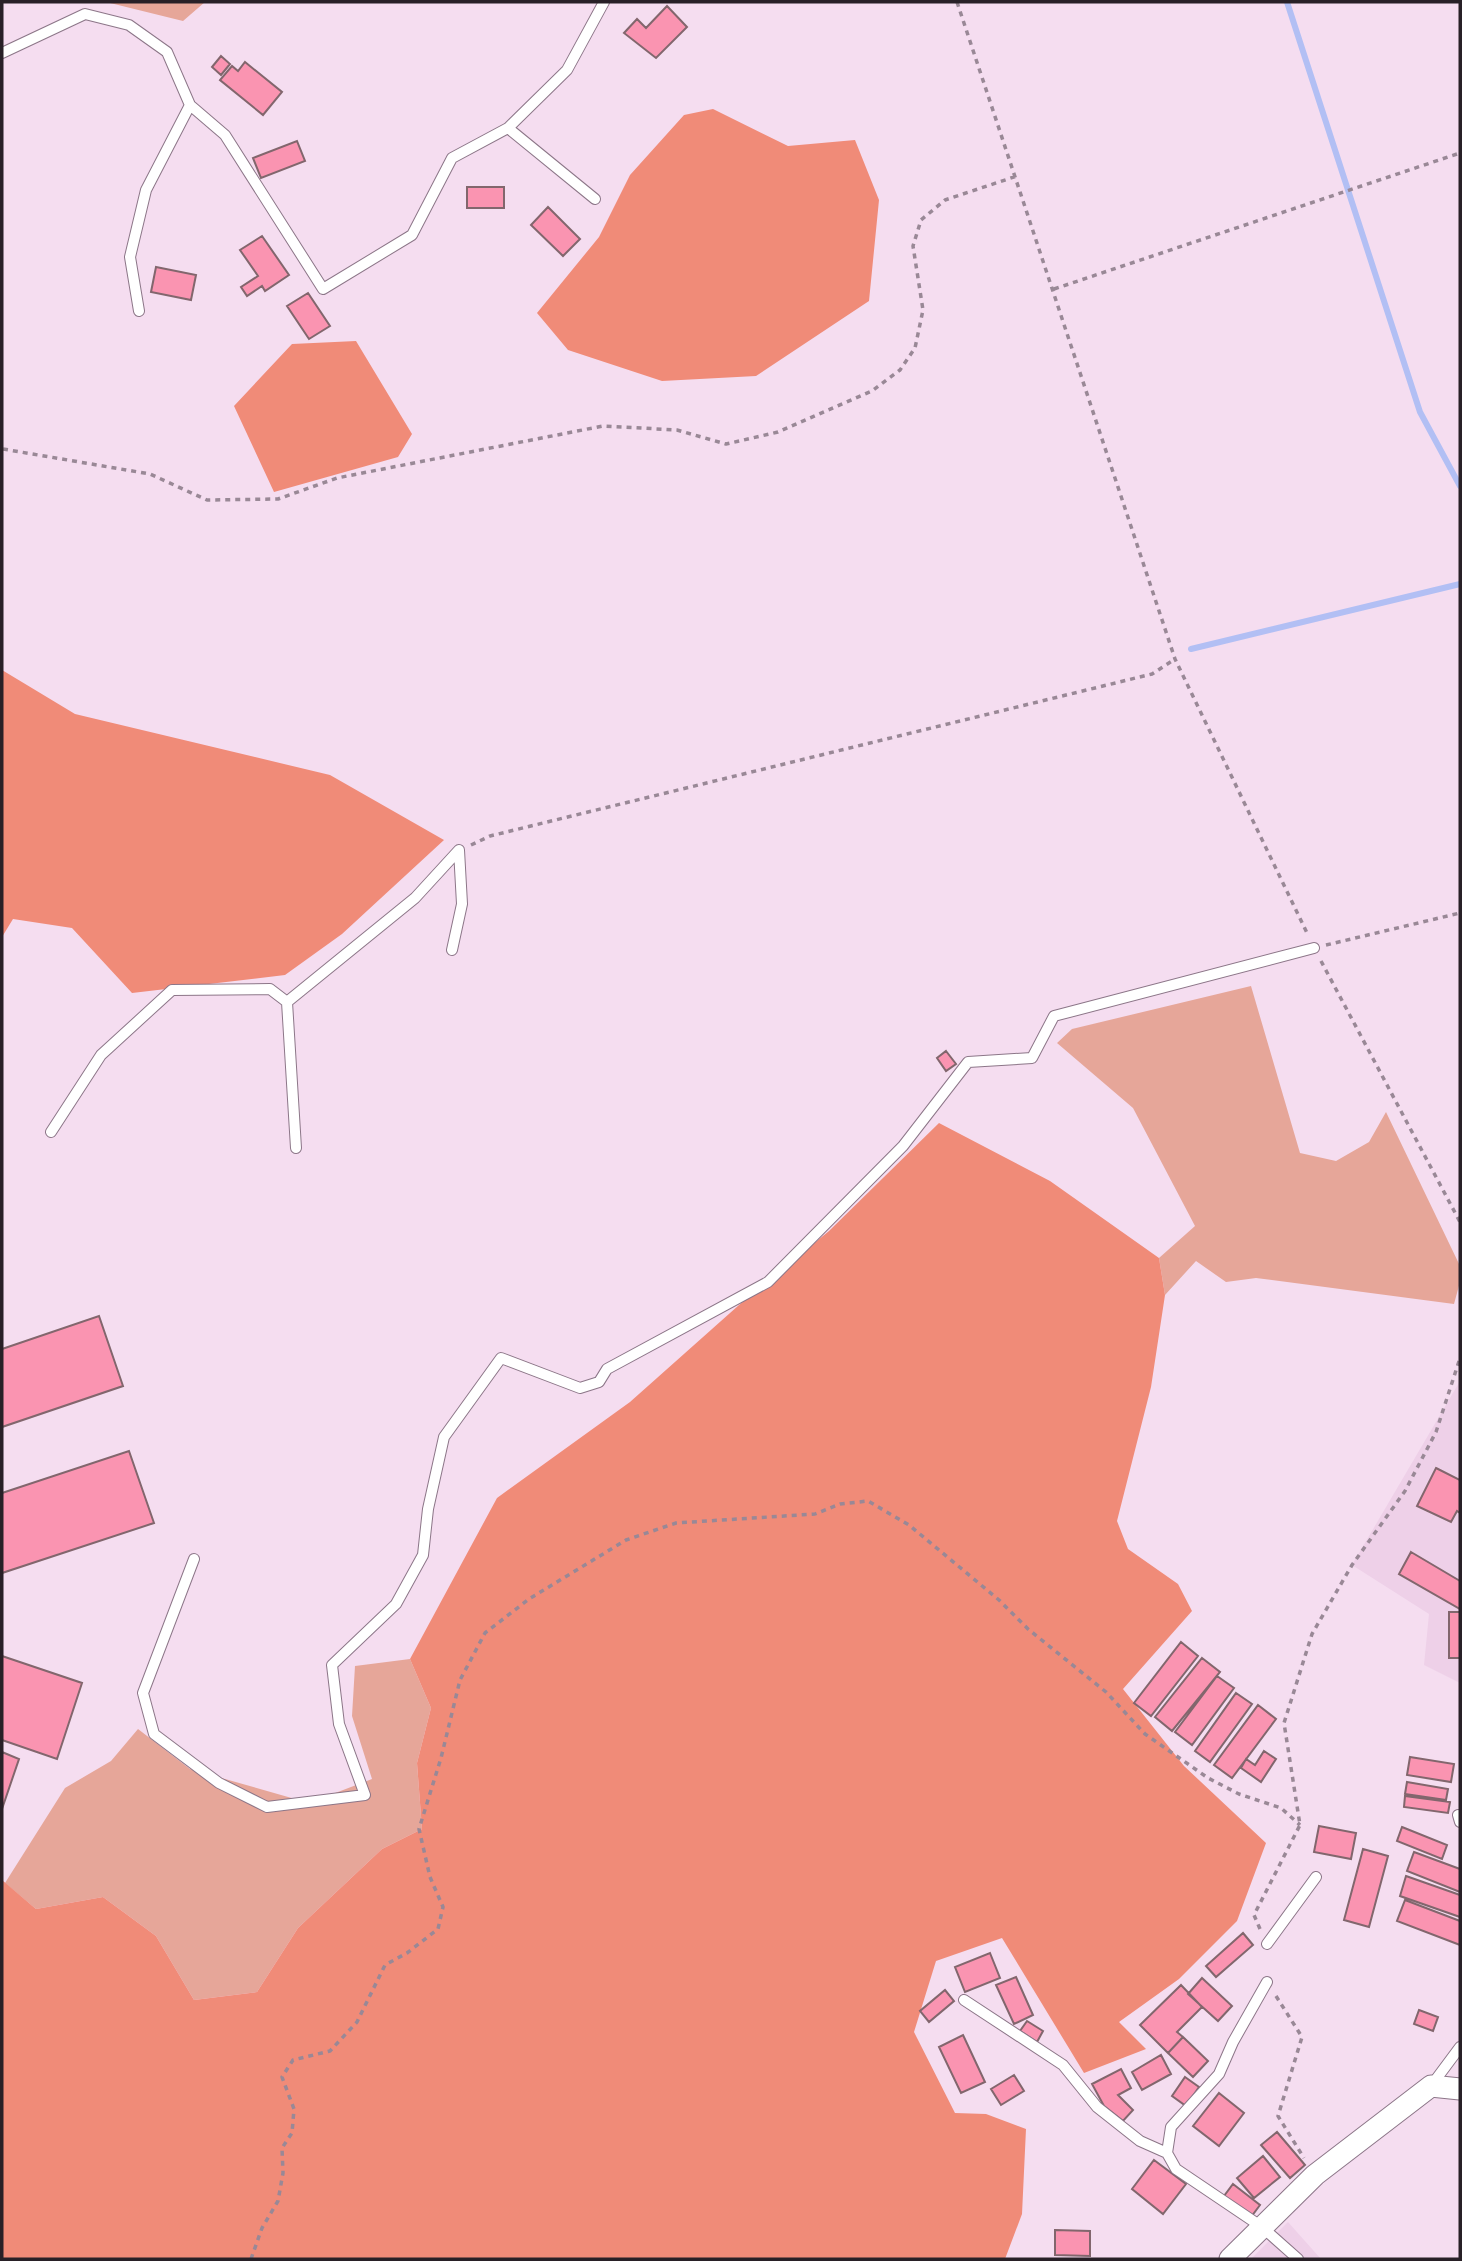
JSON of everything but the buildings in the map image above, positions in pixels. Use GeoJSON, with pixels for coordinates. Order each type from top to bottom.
{"type":"FeatureCollection","features":[{"type":"Feature","properties":{"kind":"street"},"geometry":{"type":"LineString","coordinates":[[1230,2259],[1315,2175],[1431,2086],[1460,2089]]}},
{"type":"Feature","properties":{"kind":"lane"},"geometry":{"type":"LineString","coordinates":[[2,53],[85,14],[129,25],[167,52],[190,105],[225,135],[323,289],[412,234],[452,158],[508,128],[567,70],[604,2]]}},
{"type":"Feature","properties":{"kind":"lane"},"geometry":{"type":"LineString","coordinates":[[139,310],[130,257],[146,190],[190,105]]}},
{"type":"Feature","properties":{"kind":"lane"},"geometry":{"type":"LineString","coordinates":[[508,128],[595,199]]}},
{"type":"Feature","properties":{"kind":"lane"},"geometry":{"type":"LineString","coordinates":[[452,950],[462,904],[459,850]]}},
{"type":"Feature","properties":{"kind":"lane"},"geometry":{"type":"LineString","coordinates":[[287,1002],[415,898],[459,850]]}},
{"type":"Feature","properties":{"kind":"lane"},"geometry":{"type":"LineString","coordinates":[[194,1559],[143,1693],[154,1734],[219,1783],[267,1807],[365,1795],[338,1724],[332,1665],[396,1604],[423,1555],[428,1509],[444,1437],[501,1358],[580,1388],[599,1382],[607,1369],[768,1282],[903,1146],[968,1062],[1032,1058],[1054,1016],[1314,948]]}},
{"type":"Feature","properties":{"kind":"lane"},"geometry":{"type":"LineString","coordinates":[[51,1132],[100,1055],[173,990],[270,989],[287,1002],[296,1148]]}},
{"type":"Feature","properties":{"kind":"lane"},"geometry":{"type":"LineString","coordinates":[[1267,1944],[1316,1877]]}},
{"type":"Feature","properties":{"kind":"lane"},"geometry":{"type":"LineString","coordinates":[[1167,2153],[1171,2127],[1219,2074],[1233,2042],[1267,1982]]}},
{"type":"Feature","properties":{"kind":"lane"},"geometry":{"type":"LineString","coordinates":[[964,2000],[1063,2065],[1097,2107],[1140,2141],[1167,2153],[1176,2169],[1262,2227],[1298,2259]]}},
{"type":"Feature","properties":{"kind":"lane"},"geometry":{"type":"LineString","coordinates":[[1431,2086],[1460,2048]]}},
{"type":"Feature","properties":{"kind":"path"},"geometry":{"type":"LineString","coordinates":[[957,2],[1055,289],[1175,659],[1314,948],[1460,1222]]}},
{"type":"Feature","properties":{"kind":"path"},"geometry":{"type":"LineString","coordinates":[[1055,289],[1460,153]]}},
{"type":"Feature","properties":{"kind":"path"},"geometry":{"type":"LineString","coordinates":[[3,449],[150,474],[207,500],[278,499],[337,478],[603,426],[677,430],[726,444],[778,432],[872,391],[900,370],[915,348],[923,310],[913,247],[921,220],[945,200],[1017,176]]}},
{"type":"Feature","properties":{"kind":"path"},"geometry":{"type":"LineString","coordinates":[[459,850],[490,836],[1152,674],[1175,659]]}},
{"type":"Feature","properties":{"kind":"path"},"geometry":{"type":"LineString","coordinates":[[1314,948],[1460,913]]}},
{"type":"Feature","properties":{"kind":"path"},"geometry":{"type":"LineString","coordinates":[[1267,1944],[1254,1915],[1300,1825],[1284,1723],[1312,1634],[1352,1565],[1405,1491],[1436,1432],[1460,1358]]}},
{"type":"Feature","properties":{"kind":"path"},"geometry":{"type":"LineString","coordinates":[[251,2259],[261,2228],[278,2202],[283,2173],[282,2148],[292,2133],[294,2109],[282,2077],[293,2060],[330,2052],[357,2022],[385,1965],[407,1953],[438,1929],[443,1906],[430,1877],[419,1829],[442,1758],[460,1679],[485,1633],[529,1599],[626,1540],[676,1523],[815,1514],[840,1504],[868,1501],[909,1525],[999,1600],[1028,1629],[1107,1692],[1145,1734],[1208,1778],[1239,1794],[1281,1808],[1300,1825]]}},
{"type":"Feature","properties":{"kind":"path"},"geometry":{"type":"LineString","coordinates":[[1267,1982],[1302,2037],[1278,2116],[1315,2175]]}},
{"type":"Feature","properties":{"kind":"shaded area"},"geometry":{"type":"Polygon","coordinates":[[[106,2],[205,2],[183,21],[106,2]]]}},
{"type":"Feature","properties":{"kind":"shaded area"},"geometry":{"type":"Polygon","coordinates":[[[713,109],[788,146],[855,140],[879,200],[869,301],[756,376],[662,381],[568,350],[537,313],[599,237],[630,175],[684,115],[713,109]]]}},
{"type":"Feature","properties":{"kind":"shaded area"},"geometry":{"type":"Polygon","coordinates":[[[356,341],[412,434],[398,457],[274,492],[234,406],[292,344],[356,341]]]}},
{"type":"Feature","properties":{"kind":"shaded area"},"geometry":{"type":"Polygon","coordinates":[[[2,670],[75,714],[330,775],[444,840],[342,934],[285,975],[132,993],[72,928],[13,919],[2,937],[2,670]]]}},
{"type":"Feature","properties":{"kind":"shaded area"},"geometry":{"type":"Polygon","coordinates":[[[1251,986],[1300,1153],[1336,1161],[1369,1142],[1386,1112],[1460,1266],[1460,1282],[1454,1304],[1256,1278],[1226,1282],[1196,1261],[1165,1295],[1159,1258],[1195,1226],[1133,1108],[1057,1043],[1072,1029],[1251,986]]]}},
{"type":"Feature","properties":{"kind":"shaded area"},"geometry":{"type":"Polygon","coordinates":[[[939,1123],[1050,1181],[1159,1258],[1165,1295],[1151,1387],[1117,1521],[1128,1549],[1178,1584],[1192,1611],[1123,1689],[1184,1766],[1266,1843],[1237,1921],[1179,1979],[1119,2022],[1146,2049],[1084,2073],[1002,1938],[936,1961],[914,2032],[955,2113],[986,2114],[1026,2129],[1022,2214],[1005,2259],[2,2259],[2,1880],[36,1909],[103,1897],[156,1936],[194,2000],[257,1992],[298,1928],[382,1849],[422,1829],[417,1763],[431,1708],[410,1659],[497,1498],[630,1402],[739,1305],[829,1231],[939,1123]]]}},
{"type":"Feature","properties":{"kind":"shaded area"},"geometry":{"type":"Polygon","coordinates":[[[1460,1381],[1460,1683],[1424,1665],[1429,1614],[1352,1565],[1460,1381]]]}},
{"type":"Feature","properties":{"kind":"shaded area"},"geometry":{"type":"Polygon","coordinates":[[[410,1659],[431,1708],[417,1763],[422,1829],[382,1849],[298,1928],[257,1992],[194,2000],[156,1936],[103,1897],[36,1909],[5,1883],[65,1788],[111,1761],[138,1729],[190,1769],[309,1803],[372,1779],[352,1716],[355,1666],[410,1659]]]}},
{"type":"Feature","properties":{"kind":"shaded area"},"geometry":{"type":"Polygon","coordinates":[[[1288,2222],[1321,2259],[1251,2259],[1288,2222]]]}},
{"type":"Feature","properties":{"kind":"waterway"},"geometry":{"type":"LineString","coordinates":[[1287,2],[1420,412],[1460,486]]}},
{"type":"Feature","properties":{"kind":"waterway"},"geometry":{"type":"LineString","coordinates":[[1191,649],[1460,584]]}}]}
